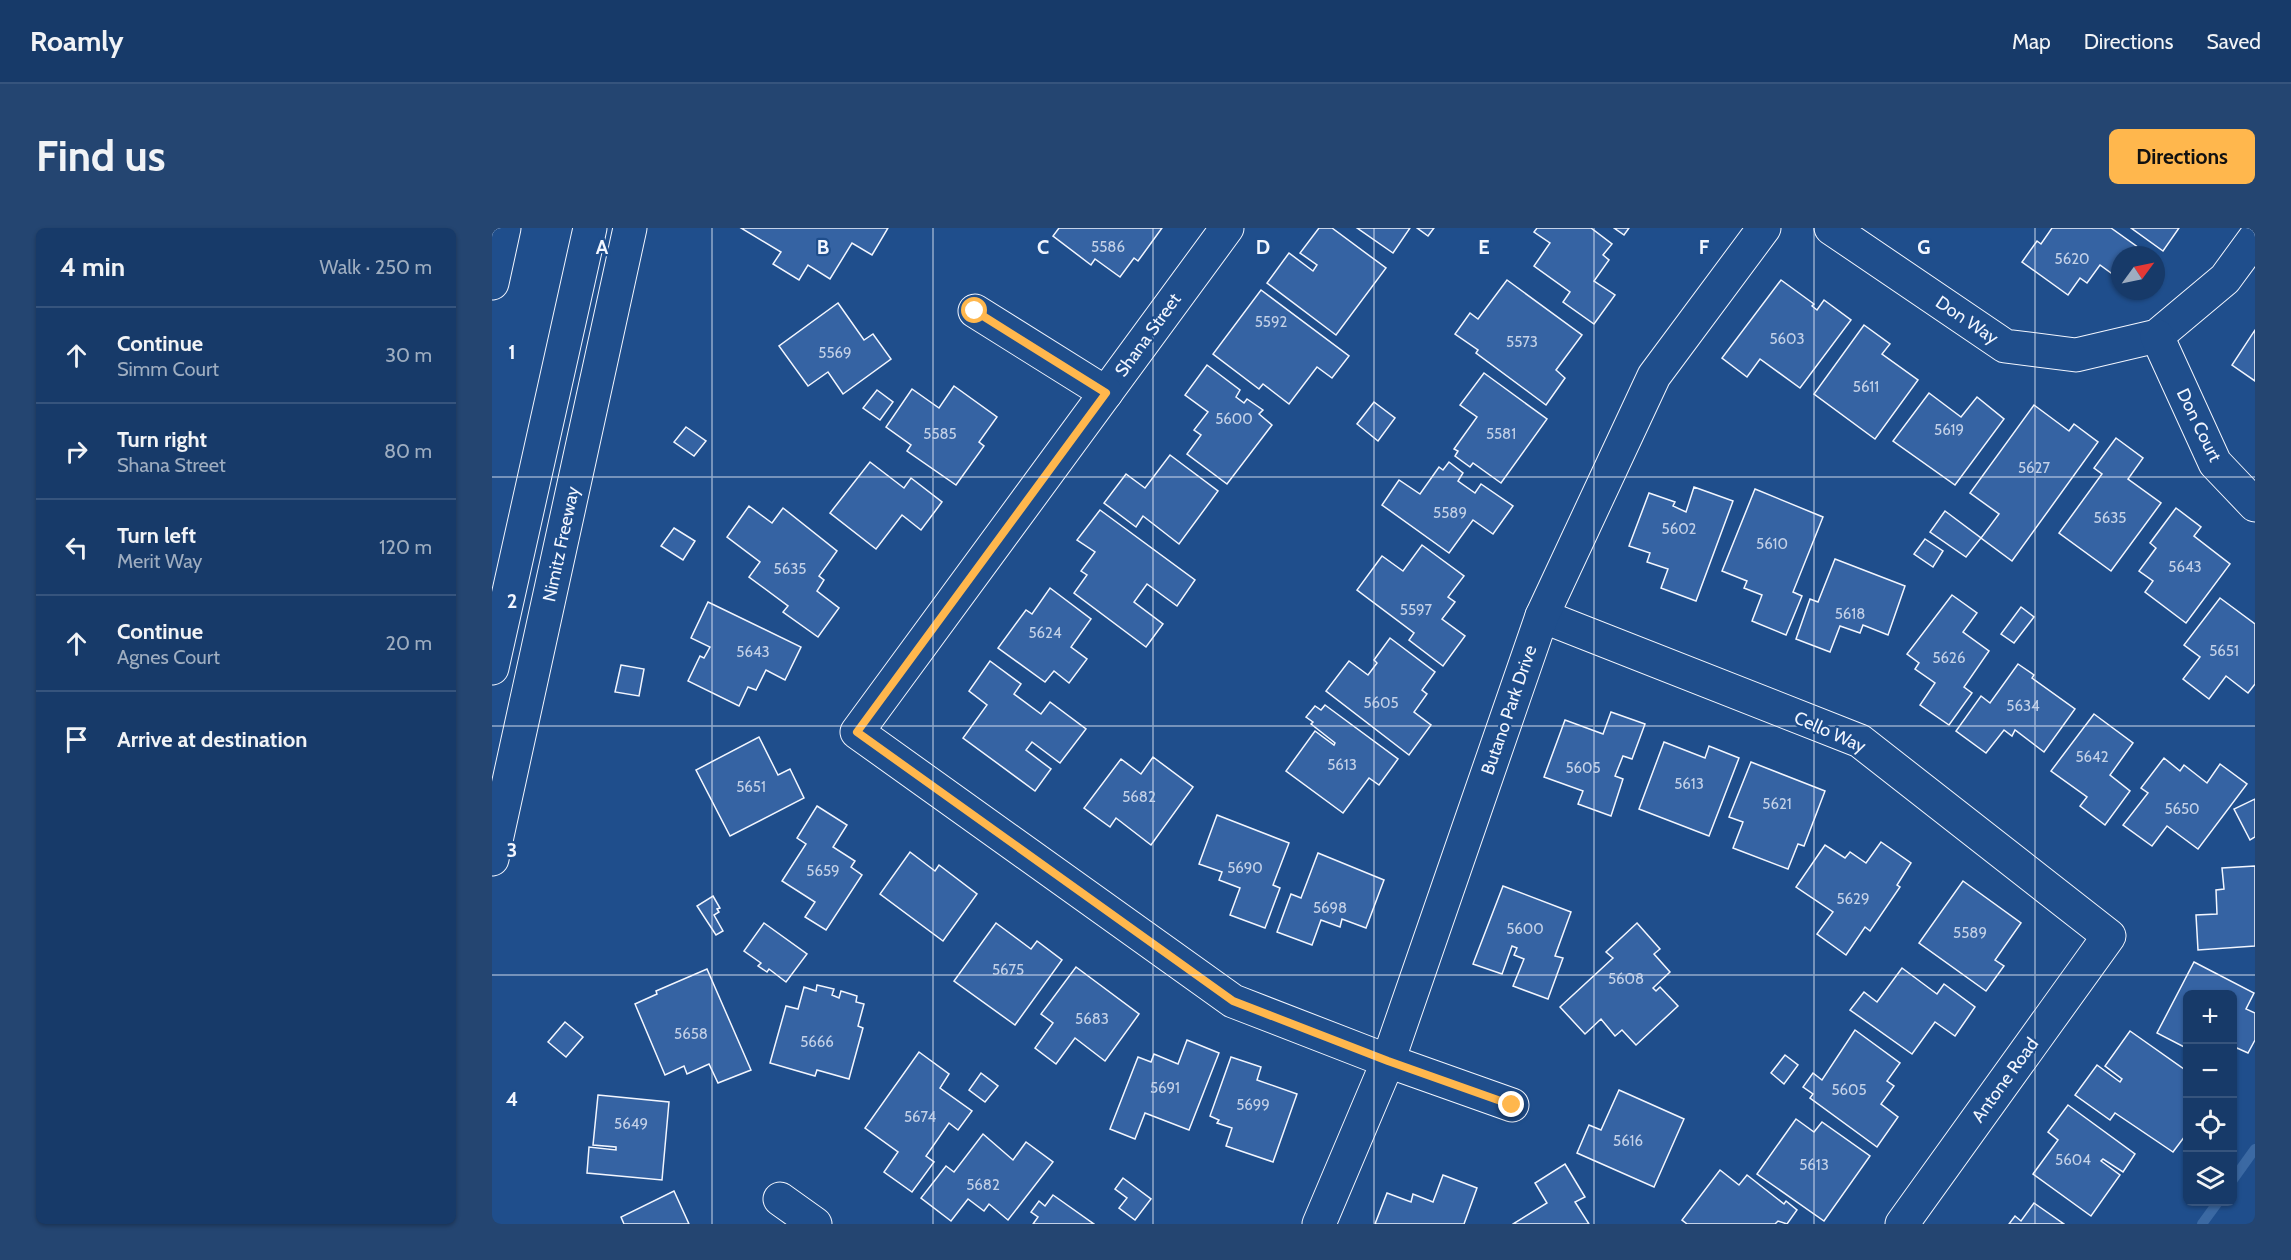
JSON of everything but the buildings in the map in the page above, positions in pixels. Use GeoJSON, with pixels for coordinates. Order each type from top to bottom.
{"type":"FeatureCollection","features":[{"type":"Feature","properties":{"kind":"main road"},"geometry":{"type":"LineString","coordinates":[[492,283],[504,228]]}},
{"type":"Feature","properties":{"kind":"main road"},"geometry":{"type":"LineString","coordinates":[[492,668],[590,228]]}},
{"type":"Feature","properties":{"kind":"main road","name":"Nimitz Freeway"},"geometry":{"type":"LineString","coordinates":[[492,859],[630,228]]}},
{"type":"Feature","properties":{"kind":"main road","name":"Shana Street"},"geometry":{"type":"LineString","coordinates":[[1227,228],[857,732],[1233,1001],[1388,1061]]}},
{"type":"Feature","properties":{"kind":"main road","name":"Butano Park Drive"},"geometry":{"type":"LineString","coordinates":[[1319,1224],[1388,1061],[1542,616],[1654,376],[1764,228]]}},
{"type":"Feature","properties":{"kind":"main road","name":"Don Way"},"geometry":{"type":"LineString","coordinates":[[1831,228],[2005,346],[2076,356],[2157,336]]}},
{"type":"Feature","properties":{"kind":"main road"},"geometry":{"type":"LineString","coordinates":[[2157,336],[2225,279],[2255,238]]}},
{"type":"Feature","properties":{"kind":"main road"},"geometry":{"type":"LineString","coordinates":[[975,311],[1106,393]]}},
{"type":"Feature","properties":{"kind":"main road","name":"Don Court"},"geometry":{"type":"LineString","coordinates":[[2157,336],[2215,463],[2255,505]]}},
{"type":"Feature","properties":{"kind":"main road","name":"Cello Way"},"geometry":{"type":"LineString","coordinates":[[1542,616],[1860,741],[2109,936]]}},
{"type":"Feature","properties":{"kind":"main road","name":"Antone Road"},"geometry":{"type":"LineString","coordinates":[[1902,1224],[2109,936]]}},
{"type":"Feature","properties":{"kind":"main road"},"geometry":{"type":"LineString","coordinates":[[1388,1061],[1512,1105]]}},
{"type":"Feature","properties":{"kind":"main road"},"geometry":{"type":"LineString","coordinates":[[780,1199],[815,1224]]}},
{"type":"Feature","properties":{"kind":"waterway"},"geometry":{"type":"LineString","coordinates":[[2237,1174],[2255,1149]]}},
{"type":"Feature","properties":{"kind":"waterway"},"geometry":{"type":"LineString","coordinates":[[2202,1224],[2215,1206]]}},
{"type":"Feature","properties":{"kind":"route"},"geometry":{"type":"LineString","coordinates":[[975,311],[1106,393],[857,732],[1233,1001],[1388,1061],[1512,1105]]}}]}
